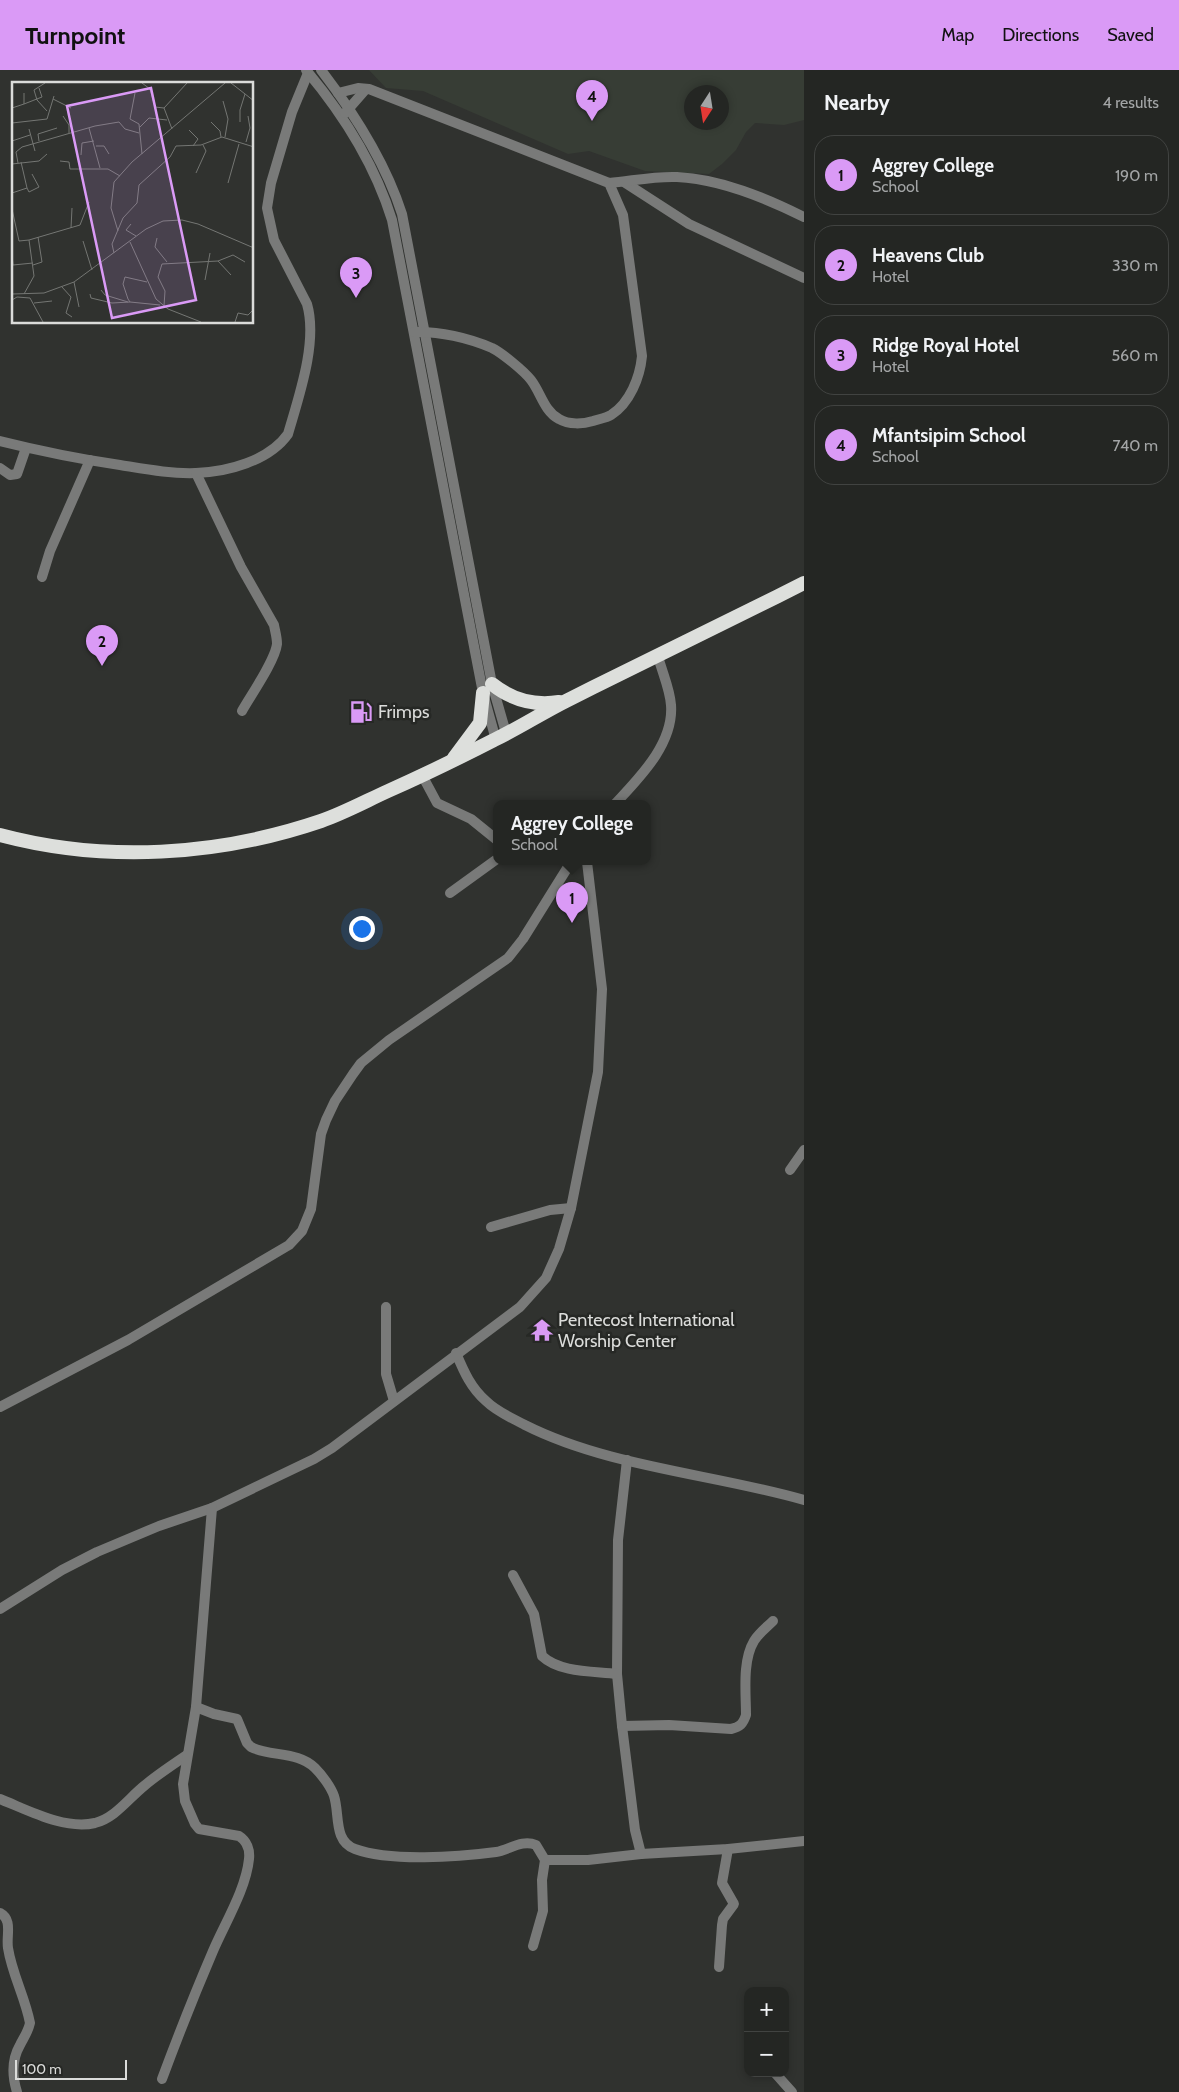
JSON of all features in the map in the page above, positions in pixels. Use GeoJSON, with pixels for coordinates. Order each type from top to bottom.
{"type":"FeatureCollection","features":[{"type":"Feature","properties":{"kind":"highway"},"geometry":{"type":"LineString","coordinates":[[0,835],[48,846],[148,852],[211,848],[261,838],[322,820],[422,776],[501,737],[567,700],[804,583]]}},
{"type":"Feature","properties":{"kind":"highway"},"geometry":{"type":"LineString","coordinates":[[454,759],[480,723],[488,689],[531,702],[546,704],[567,700]]}},
{"type":"Feature","properties":{"kind":"street"},"geometry":{"type":"LineString","coordinates":[[321,70],[338,93],[345,113],[389,211],[488,689],[501,737]]}},
{"type":"Feature","properties":{"kind":"street"},"geometry":{"type":"LineString","coordinates":[[0,442],[90,460],[169,472],[196,473],[244,464],[276,448],[288,434],[305,370],[309,346],[310,314],[307,304],[274,240],[268,217],[267,199],[292,112],[307,72],[345,113],[375,151],[400,208],[425,331],[488,689]]}},
{"type":"Feature","properties":{"kind":"street"},"geometry":{"type":"LineString","coordinates":[[338,93],[358,88],[366,90],[431,113],[609,183],[658,178],[698,179],[743,191],[804,217]]}},
{"type":"Feature","properties":{"kind":"street"},"geometry":{"type":"LineString","coordinates":[[345,113],[366,90]]}},
{"type":"Feature","properties":{"kind":"street"},"geometry":{"type":"LineString","coordinates":[[624,182],[690,224],[804,278]]}},
{"type":"Feature","properties":{"kind":"street"},"geometry":{"type":"LineString","coordinates":[[414,332],[425,331],[459,338],[498,352],[529,377],[550,413],[561,420],[587,423],[609,416],[621,407],[636,380],[642,356],[623,215],[609,183]]}},
{"type":"Feature","properties":{"kind":"street"},"geometry":{"type":"LineString","coordinates":[[0,468],[10,475],[17,474],[26,448]]}},
{"type":"Feature","properties":{"kind":"street"},"geometry":{"type":"LineString","coordinates":[[42,577],[50,551],[90,460]]}},
{"type":"Feature","properties":{"kind":"street"},"geometry":{"type":"LineString","coordinates":[[196,473],[241,567],[274,624],[276,634],[277,645],[273,656],[242,711]]}},
{"type":"Feature","properties":{"kind":"street"},"geometry":{"type":"LineString","coordinates":[[618,800],[660,750],[667,731],[671,705],[658,656]]}},
{"type":"Feature","properties":{"kind":"street"},"geometry":{"type":"LineString","coordinates":[[422,776],[437,803],[471,819],[493,837]]}},
{"type":"Feature","properties":{"kind":"street"},"geometry":{"type":"LineString","coordinates":[[450,893],[493,862]]}},
{"type":"Feature","properties":{"kind":"street"},"geometry":{"type":"LineString","coordinates":[[0,1407],[128,1340],[289,1245],[302,1231],[311,1210],[321,1134],[326,1120],[334,1101],[361,1063],[388,1040],[508,958],[569,865]]}},
{"type":"Feature","properties":{"kind":"street"},"geometry":{"type":"LineString","coordinates":[[0,1609],[62,1570],[97,1552],[159,1526],[212,1508],[320,1455],[520,1307],[546,1278],[559,1249],[571,1208],[597,1080],[602,989],[587,865]]}},
{"type":"Feature","properties":{"kind":"street"},"geometry":{"type":"LineString","coordinates":[[790,1170],[804,1150]]}},
{"type":"Feature","properties":{"kind":"street"},"geometry":{"type":"LineString","coordinates":[[491,1227],[550,1210],[571,1208]]}},
{"type":"Feature","properties":{"kind":"street"},"geometry":{"type":"LineString","coordinates":[[386,1307],[386,1374],[394,1401]]}},
{"type":"Feature","properties":{"kind":"street"},"geometry":{"type":"LineString","coordinates":[[456,1353],[473,1387],[487,1403],[509,1417],[550,1436],[627,1460],[804,1500]]}},
{"type":"Feature","properties":{"kind":"street"},"geometry":{"type":"LineString","coordinates":[[627,1460],[618,1540],[617,1674],[635,1830],[641,1854]]}},
{"type":"Feature","properties":{"kind":"street"},"geometry":{"type":"LineString","coordinates":[[162,2079],[197,1987],[244,1881],[250,1857],[249,1849],[244,1839],[239,1836],[204,1832],[195,1824],[183,1794],[187,1755],[196,1707],[212,1508]]}},
{"type":"Feature","properties":{"kind":"street"},"geometry":{"type":"LineString","coordinates":[[513,1575],[534,1614],[542,1656],[546,1660],[568,1667],[617,1674]]}},
{"type":"Feature","properties":{"kind":"street"},"geometry":{"type":"LineString","coordinates":[[622,1726],[669,1725],[731,1730],[737,1728],[744,1722],[746,1715],[747,1670],[750,1652],[759,1634],[773,1621]]}},
{"type":"Feature","properties":{"kind":"street"},"geometry":{"type":"LineString","coordinates":[[196,1707],[214,1714],[237,1719],[247,1743],[251,1747],[298,1758],[316,1768],[332,1790],[342,1840],[348,1846],[370,1854],[431,1856],[500,1851],[524,1843],[531,1843],[540,1850],[545,1860],[542,1880],[543,1912],[533,1946]]}},
{"type":"Feature","properties":{"kind":"street"},"geometry":{"type":"LineString","coordinates":[[0,1799],[62,1822],[95,1823],[114,1814],[151,1780],[187,1755]]}},
{"type":"Feature","properties":{"kind":"street"},"geometry":{"type":"LineString","coordinates":[[545,1860],[588,1860],[804,1841]]}},
{"type":"Feature","properties":{"kind":"street"},"geometry":{"type":"LineString","coordinates":[[719,1967],[723,1919],[734,1904],[722,1883],[728,1849]]}},
{"type":"Feature","properties":{"kind":"street"},"geometry":{"type":"LineString","coordinates":[[0,1913],[6,1916],[8,1921],[8,1947],[30,2023],[14,2060],[16,2092]]}},
{"type":"Feature","properties":{"kind":"street"},"geometry":{"type":"LineString","coordinates":[[779,2077],[792,2092]]}},
{"type":"Feature","properties":{"kind":"shaded area"},"geometry":{"type":"Polygon","coordinates":[[[369,70],[804,70],[804,120],[784,125],[755,123],[746,132],[736,150],[709,174],[645,171],[589,151],[568,154],[423,91],[386,88],[369,70]]]}},
{"type":"Feature","properties":{"kind":"place","name":"Mfantsipim School"},"geometry":{"type":"Point","coordinates":[592,121]}},
{"type":"Feature","properties":{"kind":"place","name":"Ridge Royal Hotel"},"geometry":{"type":"Point","coordinates":[356,298]}},
{"type":"Feature","properties":{"kind":"place","name":"Heavens Club"},"geometry":{"type":"Point","coordinates":[102,666]}},
{"type":"Feature","properties":{"kind":"place","name":"Frimps"},"geometry":{"type":"Point","coordinates":[361,712]}},
{"type":"Feature","properties":{"kind":"place","name":"Aggrey College"},"geometry":{"type":"Point","coordinates":[572,923]}},
{"type":"Feature","properties":{"kind":"place","name":"Pentecost International Worship Center"},"geometry":{"type":"Point","coordinates":[542,1330]}}]}
